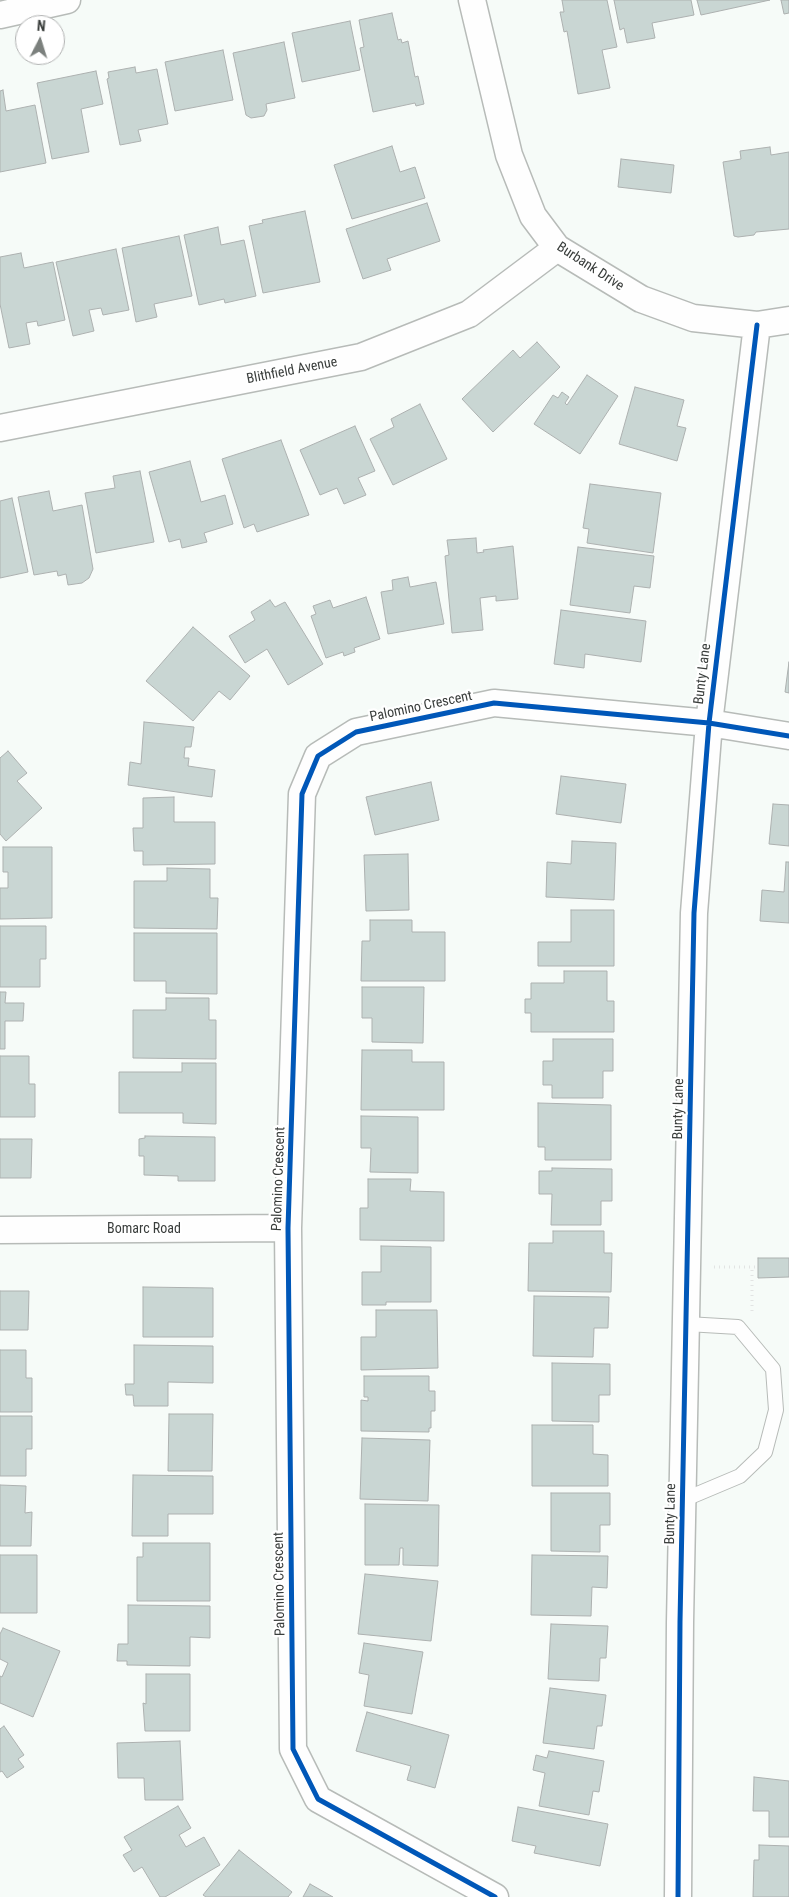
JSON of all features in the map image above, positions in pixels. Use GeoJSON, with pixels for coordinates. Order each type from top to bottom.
{"type":"FeatureCollection","features":[{"type":"Feature","properties":{"kind":"street"},"geometry":{"type":"LineString","coordinates":[[0,15],[67,0]]}},
{"type":"Feature","properties":{"kind":"street","name":"Burbank Drive"},"geometry":{"type":"LineString","coordinates":[[472,0],[509,155],[533,216],[557,248],[641,299],[693,318],[757,325],[789,320]]}},
{"type":"Feature","properties":{"kind":"street","name":"Blithfield Avenue"},"geometry":{"type":"LineString","coordinates":[[0,428],[361,357],[469,314],[557,248]]}},
{"type":"Feature","properties":{"kind":"street","name":"Bunty Lane"},"geometry":{"type":"LineString","coordinates":[[678,1897],[694,913],[709,723],[757,325]]}},
{"type":"Feature","properties":{"kind":"street","name":"Palomino Crescent"},"geometry":{"type":"LineString","coordinates":[[495,1897],[318,1798],[293,1749],[288,1228],[302,794],[318,756],[356,732],[494,704],[709,723],[789,736]]}},
{"type":"Feature","properties":{"kind":"street","name":"Bomarc Road"},"geometry":{"type":"LineString","coordinates":[[0,1230],[288,1228]]}},
{"type":"Feature","properties":{"kind":"lane"},"geometry":{"type":"LineString","coordinates":[[683,1500],[740,1476],[765,1452],[776,1410],[773,1369],[738,1327],[687,1324]]}},
{"type":"Feature","properties":{"kind":"path"},"geometry":{"type":"LineString","coordinates":[[688,1268],[758,1267]]}},
{"type":"Feature","properties":{"kind":"building"},"geometry":{"type":"Polygon","coordinates":[[[562,0],[607,0],[617,47],[602,50],[610,88],[578,94],[567,31],[564,32],[560,12],[564,12],[562,0]]]}},
{"type":"Feature","properties":{"kind":"building"},"geometry":{"type":"Polygon","coordinates":[[[614,0],[691,0],[694,15],[652,23],[655,38],[627,43],[624,28],[620,30],[614,0]]]}},
{"type":"Feature","properties":{"kind":"building"},"geometry":{"type":"Polygon","coordinates":[[[697,0],[770,0],[701,15],[697,0]]]}},
{"type":"Feature","properties":{"kind":"building"},"geometry":{"type":"Polygon","coordinates":[[[781,0],[789,0],[789,13],[784,14],[781,0]]]}},
{"type":"Feature","properties":{"kind":"building"},"geometry":{"type":"Polygon","coordinates":[[[392,13],[398,40],[401,39],[402,43],[408,41],[415,77],[418,76],[424,104],[416,106],[415,103],[373,112],[360,48],[364,47],[359,20],[392,13]]]}},
{"type":"Feature","properties":{"kind":"building"},"geometry":{"type":"Polygon","coordinates":[[[350,21],[360,70],[302,82],[292,33],[350,21]]]}},
{"type":"Feature","properties":{"kind":"building"},"geometry":{"type":"Polygon","coordinates":[[[284,42],[295,98],[266,104],[267,110],[264,116],[251,118],[246,115],[233,53],[284,42]]]}},
{"type":"Feature","properties":{"kind":"building"},"geometry":{"type":"Polygon","coordinates":[[[223,50],[233,100],[175,111],[165,62],[223,50]]]}},
{"type":"Feature","properties":{"kind":"building"},"geometry":{"type":"Polygon","coordinates":[[[135,67],[136,73],[157,69],[168,124],[138,130],[141,141],[120,145],[107,79],[109,78],[108,72],[135,67]]]}},
{"type":"Feature","properties":{"kind":"building"},"geometry":{"type":"Polygon","coordinates":[[[96,71],[103,104],[81,109],[89,152],[52,159],[37,83],[96,71]]]}},
{"type":"Feature","properties":{"kind":"building"},"geometry":{"type":"Polygon","coordinates":[[[3,90],[6,111],[35,105],[46,163],[0,172],[0,91],[3,90]]]}},
{"type":"Feature","properties":{"kind":"building"},"geometry":{"type":"Polygon","coordinates":[[[392,146],[400,172],[415,167],[425,198],[352,219],[334,165],[392,146]]]}},
{"type":"Feature","properties":{"kind":"building"},"geometry":{"type":"Polygon","coordinates":[[[770,147],[771,155],[789,152],[789,229],[756,232],[754,235],[734,236],[723,162],[741,159],[740,151],[770,147]]]}},
{"type":"Feature","properties":{"kind":"building"},"geometry":{"type":"Polygon","coordinates":[[[621,159],[674,165],[671,193],[618,187],[621,159]]]}},
{"type":"Feature","properties":{"kind":"building"},"geometry":{"type":"Polygon","coordinates":[[[427,203],[440,241],[387,259],[391,270],[363,279],[346,229],[427,203]]]}},
{"type":"Feature","properties":{"kind":"building"},"geometry":{"type":"Polygon","coordinates":[[[305,211],[320,282],[263,293],[249,226],[263,223],[262,220],[305,211]]]}},
{"type":"Feature","properties":{"kind":"building"},"geometry":{"type":"Polygon","coordinates":[[[218,227],[221,245],[244,240],[256,296],[225,303],[224,299],[199,305],[184,235],[218,227]]]}},
{"type":"Feature","properties":{"kind":"building"},"geometry":{"type":"Polygon","coordinates":[[[179,236],[192,296],[154,304],[157,317],[136,322],[122,248],[179,236]]]}},
{"type":"Feature","properties":{"kind":"building"},"geometry":{"type":"Polygon","coordinates":[[[116,249],[129,310],[103,315],[101,308],[89,310],[94,331],[73,336],[56,262],[116,249]]]}},
{"type":"Feature","properties":{"kind":"building"},"geometry":{"type":"Polygon","coordinates":[[[21,253],[24,268],[53,262],[65,320],[38,326],[37,321],[26,323],[30,344],[9,348],[0,304],[0,257],[21,253]]]}},
{"type":"Feature","properties":{"kind":"building"},"geometry":{"type":"Polygon","coordinates":[[[537,342],[560,367],[493,432],[462,399],[513,350],[520,358],[537,342]]]}},
{"type":"Feature","properties":{"kind":"building"},"geometry":{"type":"Polygon","coordinates":[[[587,375],[618,396],[580,454],[534,424],[553,395],[558,398],[562,392],[569,397],[565,403],[567,405],[587,375]]]}},
{"type":"Feature","properties":{"kind":"building"},"geometry":{"type":"Polygon","coordinates":[[[635,387],[684,400],[677,426],[686,428],[677,461],[619,444],[635,387]]]}},
{"type":"Feature","properties":{"kind":"building"},"geometry":{"type":"Polygon","coordinates":[[[420,404],[447,459],[393,485],[370,439],[394,427],[391,419],[420,404]]]}},
{"type":"Feature","properties":{"kind":"building"},"geometry":{"type":"Polygon","coordinates":[[[355,426],[375,471],[358,478],[366,495],[344,504],[337,488],[320,495],[300,450],[355,426]]]}},
{"type":"Feature","properties":{"kind":"building"},"geometry":{"type":"Polygon","coordinates":[[[281,440],[309,515],[257,532],[254,524],[244,528],[222,459],[281,440]]]}},
{"type":"Feature","properties":{"kind":"building"},"geometry":{"type":"Polygon","coordinates":[[[190,461],[201,502],[225,495],[233,524],[204,533],[207,542],[182,548],[180,539],[169,542],[149,472],[190,461]]]}},
{"type":"Feature","properties":{"kind":"building"},"geometry":{"type":"Polygon","coordinates":[[[140,471],[154,542],[96,553],[85,493],[115,488],[113,476],[140,471]]]}},
{"type":"Feature","properties":{"kind":"building"},"geometry":{"type":"Polygon","coordinates":[[[590,484],[661,493],[653,553],[587,543],[589,529],[583,528],[590,484]]]}},
{"type":"Feature","properties":{"kind":"building"},"geometry":{"type":"Polygon","coordinates":[[[49,491],[53,511],[82,505],[93,569],[89,578],[82,583],[68,585],[66,574],[58,576],[57,571],[34,575],[18,497],[49,491]]]}},
{"type":"Feature","properties":{"kind":"building"},"geometry":{"type":"Polygon","coordinates":[[[12,498],[28,572],[0,578],[0,501],[12,498]]]}},
{"type":"Feature","properties":{"kind":"building"},"geometry":{"type":"Polygon","coordinates":[[[476,538],[477,553],[484,552],[483,550],[513,546],[518,599],[496,601],[496,596],[480,598],[483,630],[452,633],[445,556],[449,555],[447,540],[476,538]]]}},
{"type":"Feature","properties":{"kind":"building"},"geometry":{"type":"Polygon","coordinates":[[[578,547],[654,556],[650,588],[634,586],[630,613],[570,605],[578,547]]]}},
{"type":"Feature","properties":{"kind":"building"},"geometry":{"type":"Polygon","coordinates":[[[408,577],[410,587],[436,582],[444,624],[388,634],[381,592],[393,590],[392,580],[408,577]]]}},
{"type":"Feature","properties":{"kind":"building"},"geometry":{"type":"Polygon","coordinates":[[[366,597],[380,639],[354,648],[355,652],[344,656],[343,652],[326,658],[311,616],[316,614],[313,606],[330,600],[333,608],[366,597]]]}},
{"type":"Feature","properties":{"kind":"building"},"geometry":{"type":"Polygon","coordinates":[[[270,600],[275,607],[285,602],[323,664],[288,685],[267,649],[245,663],[229,636],[255,620],[251,612],[270,600]]]}},
{"type":"Feature","properties":{"kind":"building"},"geometry":{"type":"Polygon","coordinates":[[[561,610],[646,621],[641,662],[585,654],[584,668],[554,664],[561,610]]]}},
{"type":"Feature","properties":{"kind":"building"},"geometry":{"type":"Polygon","coordinates":[[[193,627],[250,676],[230,700],[219,691],[193,721],[146,681],[193,627]]]}},
{"type":"Feature","properties":{"kind":"building"},"geometry":{"type":"Polygon","coordinates":[[[789,662],[789,693],[785,692],[789,662]]]}},
{"type":"Feature","properties":{"kind":"building"},"geometry":{"type":"Polygon","coordinates":[[[144,722],[194,727],[191,747],[185,747],[184,758],[189,758],[188,766],[215,770],[212,797],[128,785],[130,762],[141,764],[144,722]]]}},
{"type":"Feature","properties":{"kind":"building"},"geometry":{"type":"Polygon","coordinates":[[[8,751],[27,773],[17,781],[42,808],[6,841],[0,834],[0,758],[8,751]]]}},
{"type":"Feature","properties":{"kind":"building"},"geometry":{"type":"Polygon","coordinates":[[[561,776],[626,784],[621,823],[556,814],[561,776]]]}},
{"type":"Feature","properties":{"kind":"building"},"geometry":{"type":"Polygon","coordinates":[[[431,782],[439,820],[375,835],[366,797],[431,782]]]}},
{"type":"Feature","properties":{"kind":"building"},"geometry":{"type":"Polygon","coordinates":[[[174,797],[174,822],[215,822],[215,864],[143,865],[143,851],[134,851],[133,828],[143,828],[143,798],[174,797]]]}},
{"type":"Feature","properties":{"kind":"building"},"geometry":{"type":"Polygon","coordinates":[[[773,804],[789,805],[789,846],[769,844],[773,804]]]}},
{"type":"Feature","properties":{"kind":"building"},"geometry":{"type":"Polygon","coordinates":[[[572,841],[616,843],[614,900],[546,897],[547,862],[571,864],[572,841]]]}},
{"type":"Feature","properties":{"kind":"building"},"geometry":{"type":"Polygon","coordinates":[[[3,847],[52,847],[52,918],[0,919],[0,888],[8,888],[8,872],[3,872],[3,847]]]}},
{"type":"Feature","properties":{"kind":"building"},"geometry":{"type":"Polygon","coordinates":[[[408,854],[409,910],[366,911],[364,855],[408,854]]]}},
{"type":"Feature","properties":{"kind":"building"},"geometry":{"type":"Polygon","coordinates":[[[786,862],[789,862],[789,923],[760,921],[762,890],[784,892],[786,862]]]}},
{"type":"Feature","properties":{"kind":"building"},"geometry":{"type":"Polygon","coordinates":[[[167,868],[210,869],[210,898],[218,898],[217,929],[134,928],[134,881],[167,881],[167,868]]]}},
{"type":"Feature","properties":{"kind":"building"},"geometry":{"type":"Polygon","coordinates":[[[571,910],[614,910],[614,966],[538,966],[538,942],[571,942],[571,910]]]}},
{"type":"Feature","properties":{"kind":"building"},"geometry":{"type":"Polygon","coordinates":[[[370,920],[412,920],[412,932],[445,932],[445,981],[361,981],[362,941],[370,941],[370,920]]]}},
{"type":"Feature","properties":{"kind":"building"},"geometry":{"type":"Polygon","coordinates":[[[0,926],[46,926],[46,959],[40,959],[40,987],[0,987],[0,926]]]}},
{"type":"Feature","properties":{"kind":"building"},"geometry":{"type":"Polygon","coordinates":[[[134,933],[217,933],[217,994],[166,993],[166,981],[134,981],[134,933]]]}},
{"type":"Feature","properties":{"kind":"building"},"geometry":{"type":"Polygon","coordinates":[[[564,971],[607,971],[607,1001],[614,1001],[614,1032],[531,1032],[531,1013],[525,1013],[525,999],[531,999],[531,983],[564,983],[564,971]]]}},
{"type":"Feature","properties":{"kind":"building"},"geometry":{"type":"Polygon","coordinates":[[[362,987],[424,987],[423,1043],[372,1042],[372,1018],[362,1018],[362,987]]]}},
{"type":"Feature","properties":{"kind":"building"},"geometry":{"type":"Polygon","coordinates":[[[0,992],[6,992],[5,1003],[24,1003],[23,1021],[5,1021],[5,1049],[0,1049],[0,992]]]}},
{"type":"Feature","properties":{"kind":"building"},"geometry":{"type":"Polygon","coordinates":[[[166,998],[209,998],[209,1020],[216,1020],[216,1059],[133,1058],[133,1010],[166,1010],[166,998]]]}},
{"type":"Feature","properties":{"kind":"building"},"geometry":{"type":"Polygon","coordinates":[[[553,1039],[613,1039],[613,1071],[603,1071],[603,1098],[552,1098],[552,1085],[543,1085],[543,1061],[553,1061],[553,1039]]]}},
{"type":"Feature","properties":{"kind":"building"},"geometry":{"type":"Polygon","coordinates":[[[362,1050],[412,1050],[412,1062],[444,1062],[444,1110],[361,1110],[362,1050]]]}},
{"type":"Feature","properties":{"kind":"building"},"geometry":{"type":"Polygon","coordinates":[[[0,1056],[29,1056],[29,1084],[35,1084],[35,1117],[0,1117],[0,1056]]]}},
{"type":"Feature","properties":{"kind":"building"},"geometry":{"type":"Polygon","coordinates":[[[182,1063],[216,1063],[216,1124],[183,1123],[183,1113],[119,1113],[119,1072],[182,1072],[182,1063]]]}},
{"type":"Feature","properties":{"kind":"building"},"geometry":{"type":"Polygon","coordinates":[[[538,1103],[611,1105],[611,1160],[545,1160],[545,1147],[538,1147],[538,1103]]]}},
{"type":"Feature","properties":{"kind":"building"},"geometry":{"type":"Polygon","coordinates":[[[361,1116],[418,1117],[418,1173],[370,1172],[371,1148],[361,1148],[361,1116]]]}},
{"type":"Feature","properties":{"kind":"building"},"geometry":{"type":"Polygon","coordinates":[[[145,1136],[215,1137],[215,1181],[178,1181],[178,1176],[144,1175],[144,1156],[139,1156],[139,1139],[145,1138],[145,1136]]]}},
{"type":"Feature","properties":{"kind":"building"},"geometry":{"type":"Polygon","coordinates":[[[0,1139],[32,1139],[31,1178],[0,1178],[0,1139]]]}},
{"type":"Feature","properties":{"kind":"building"},"geometry":{"type":"Polygon","coordinates":[[[552,1168],[612,1169],[612,1201],[601,1201],[601,1225],[551,1225],[552,1194],[539,1194],[539,1171],[552,1171],[552,1168]]]}},
{"type":"Feature","properties":{"kind":"building"},"geometry":{"type":"Polygon","coordinates":[[[368,1179],[411,1179],[410,1191],[444,1192],[444,1241],[360,1240],[360,1208],[368,1208],[368,1179]]]}},
{"type":"Feature","properties":{"kind":"building"},"geometry":{"type":"Polygon","coordinates":[[[553,1231],[604,1231],[604,1253],[612,1253],[611,1292],[528,1291],[529,1243],[553,1243],[553,1231]]]}},
{"type":"Feature","properties":{"kind":"building"},"geometry":{"type":"Polygon","coordinates":[[[381,1246],[431,1247],[431,1302],[386,1302],[386,1305],[362,1305],[362,1272],[381,1272],[381,1246]]]}},
{"type":"Feature","properties":{"kind":"building"},"geometry":{"type":"Polygon","coordinates":[[[758,1258],[789,1258],[789,1277],[758,1278],[758,1258]]]}},
{"type":"Feature","properties":{"kind":"building"},"geometry":{"type":"Polygon","coordinates":[[[143,1287],[213,1288],[213,1337],[143,1337],[143,1287]]]}},
{"type":"Feature","properties":{"kind":"building"},"geometry":{"type":"Polygon","coordinates":[[[0,1291],[29,1291],[28,1330],[0,1330],[0,1291]]]}},
{"type":"Feature","properties":{"kind":"building"},"geometry":{"type":"Polygon","coordinates":[[[534,1296],[609,1297],[608,1328],[594,1328],[593,1357],[533,1356],[534,1296]]]}},
{"type":"Feature","properties":{"kind":"building"},"geometry":{"type":"Polygon","coordinates":[[[376,1310],[437,1310],[438,1368],[361,1370],[361,1337],[376,1337],[376,1310]]]}},
{"type":"Feature","properties":{"kind":"building"},"geometry":{"type":"Polygon","coordinates":[[[134,1345],[213,1346],[213,1383],[168,1382],[168,1406],[134,1406],[133,1395],[126,1395],[125,1384],[134,1384],[134,1345]]]}},
{"type":"Feature","properties":{"kind":"building"},"geometry":{"type":"Polygon","coordinates":[[[0,1350],[26,1350],[26,1378],[32,1378],[32,1412],[0,1412],[0,1350]]]}},
{"type":"Feature","properties":{"kind":"building"},"geometry":{"type":"Polygon","coordinates":[[[552,1363],[610,1364],[610,1395],[599,1395],[599,1422],[552,1421],[552,1363]]]}},
{"type":"Feature","properties":{"kind":"building"},"geometry":{"type":"Polygon","coordinates":[[[364,1376],[429,1376],[429,1391],[435,1391],[435,1411],[431,1411],[431,1428],[429,1428],[429,1432],[361,1431],[361,1400],[368,1401],[368,1397],[364,1397],[364,1376]]]}},
{"type":"Feature","properties":{"kind":"building"},"geometry":{"type":"Polygon","coordinates":[[[169,1414],[213,1414],[212,1471],[168,1471],[169,1414]]]}},
{"type":"Feature","properties":{"kind":"building"},"geometry":{"type":"Polygon","coordinates":[[[0,1416],[32,1416],[32,1449],[26,1449],[26,1476],[0,1476],[0,1416]]]}},
{"type":"Feature","properties":{"kind":"building"},"geometry":{"type":"Polygon","coordinates":[[[532,1425],[593,1425],[593,1454],[608,1455],[608,1486],[532,1486],[532,1425]]]}},
{"type":"Feature","properties":{"kind":"building"},"geometry":{"type":"Polygon","coordinates":[[[362,1438],[430,1440],[428,1501],[360,1499],[362,1438]]]}},
{"type":"Feature","properties":{"kind":"building"},"geometry":{"type":"Polygon","coordinates":[[[133,1475],[213,1476],[213,1514],[168,1514],[168,1536],[132,1536],[133,1475]]]}},
{"type":"Feature","properties":{"kind":"building"},"geometry":{"type":"Polygon","coordinates":[[[0,1485],[26,1486],[25,1513],[32,1512],[31,1546],[0,1546],[0,1485]]]}},
{"type":"Feature","properties":{"kind":"building"},"geometry":{"type":"Polygon","coordinates":[[[551,1493],[610,1493],[610,1525],[600,1525],[600,1552],[551,1551],[551,1493]]]}},
{"type":"Feature","properties":{"kind":"building"},"geometry":{"type":"Polygon","coordinates":[[[365,1504],[439,1505],[438,1566],[403,1565],[403,1548],[400,1548],[399,1565],[365,1565],[365,1504]]]}},
{"type":"Feature","properties":{"kind":"building"},"geometry":{"type":"Polygon","coordinates":[[[143,1543],[210,1543],[210,1601],[137,1601],[137,1557],[143,1557],[143,1543]]]}},
{"type":"Feature","properties":{"kind":"building"},"geometry":{"type":"Polygon","coordinates":[[[0,1555],[37,1555],[37,1613],[0,1613],[0,1555]]]}},
{"type":"Feature","properties":{"kind":"building"},"geometry":{"type":"Polygon","coordinates":[[[532,1555],[608,1556],[607,1588],[592,1587],[591,1616],[531,1615],[532,1555]]]}},
{"type":"Feature","properties":{"kind":"building"},"geometry":{"type":"Polygon","coordinates":[[[365,1574],[438,1581],[431,1641],[358,1634],[365,1574]]]}},
{"type":"Feature","properties":{"kind":"building"},"geometry":{"type":"Polygon","coordinates":[[[128,1605],[210,1606],[210,1638],[190,1637],[190,1666],[127,1665],[127,1661],[117,1661],[118,1644],[128,1644],[128,1605]]]}},
{"type":"Feature","properties":{"kind":"building"},"geometry":{"type":"Polygon","coordinates":[[[551,1624],[608,1626],[606,1658],[600,1658],[599,1681],[548,1679],[551,1624]]]}},
{"type":"Feature","properties":{"kind":"building"},"geometry":{"type":"Polygon","coordinates":[[[3,1628],[60,1651],[33,1717],[0,1703],[0,1676],[2,1677],[8,1663],[0,1659],[0,1634],[3,1628]]]}},
{"type":"Feature","properties":{"kind":"building"},"geometry":{"type":"Polygon","coordinates":[[[364,1643],[423,1652],[412,1714],[364,1706],[369,1675],[359,1673],[364,1643]]]}},
{"type":"Feature","properties":{"kind":"building"},"geometry":{"type":"Polygon","coordinates":[[[146,1674],[190,1674],[190,1731],[145,1731],[143,1703],[146,1704],[146,1674]]]}},
{"type":"Feature","properties":{"kind":"building"},"geometry":{"type":"Polygon","coordinates":[[[550,1688],[606,1695],[602,1726],[597,1726],[594,1749],[543,1743],[550,1688]]]}},
{"type":"Feature","properties":{"kind":"building"},"geometry":{"type":"Polygon","coordinates":[[[367,1712],[449,1735],[435,1788],[407,1780],[411,1766],[356,1751],[367,1712]]]}},
{"type":"Feature","properties":{"kind":"building"},"geometry":{"type":"Polygon","coordinates":[[[4,1726],[24,1755],[18,1759],[24,1767],[7,1778],[2,1771],[0,1772],[0,1729],[4,1726]]]}},
{"type":"Feature","properties":{"kind":"building"},"geometry":{"type":"Polygon","coordinates":[[[180,1741],[183,1800],[145,1800],[144,1778],[118,1778],[117,1743],[180,1741]]]}},
{"type":"Feature","properties":{"kind":"building"},"geometry":{"type":"Polygon","coordinates":[[[549,1751],[604,1761],[599,1792],[593,1791],[589,1815],[539,1806],[545,1773],[533,1770],[536,1755],[547,1758],[549,1751]]]}},
{"type":"Feature","properties":{"kind":"building"},"geometry":{"type":"Polygon","coordinates":[[[754,1777],[789,1781],[789,1837],[769,1837],[769,1811],[753,1811],[754,1777]]]}},
{"type":"Feature","properties":{"kind":"building"},"geometry":{"type":"Polygon","coordinates":[[[178,1806],[191,1828],[179,1835],[186,1847],[204,1837],[220,1865],[165,1897],[160,1897],[142,1867],[134,1872],[123,1855],[132,1850],[124,1837],[178,1806]]]}},
{"type":"Feature","properties":{"kind":"building"},"geometry":{"type":"Polygon","coordinates":[[[518,1807],[608,1824],[600,1866],[534,1853],[536,1846],[512,1841],[518,1807]]]}},
{"type":"Feature","properties":{"kind":"building"},"geometry":{"type":"Polygon","coordinates":[[[759,1845],[789,1846],[789,1897],[753,1897],[754,1860],[759,1860],[759,1845]]]}},
{"type":"Feature","properties":{"kind":"building"},"geometry":{"type":"Polygon","coordinates":[[[239,1850],[292,1892],[288,1897],[206,1897],[203,1895],[239,1850]]]}},
{"type":"Feature","properties":{"kind":"building"},"geometry":{"type":"Polygon","coordinates":[[[310,1884],[333,1897],[303,1897],[310,1884]]]}},
{"type":"Feature","properties":{"kind":"cycle path"},"geometry":{"type":"LineString","coordinates":[[678,1897],[680,1622],[694,913],[709,723],[757,325]]}},
{"type":"Feature","properties":{"kind":"cycle path"},"geometry":{"type":"LineString","coordinates":[[495,1897],[318,1799],[293,1749],[288,1228],[302,794],[318,756],[356,732],[494,703],[709,723],[789,736]]}}]}
